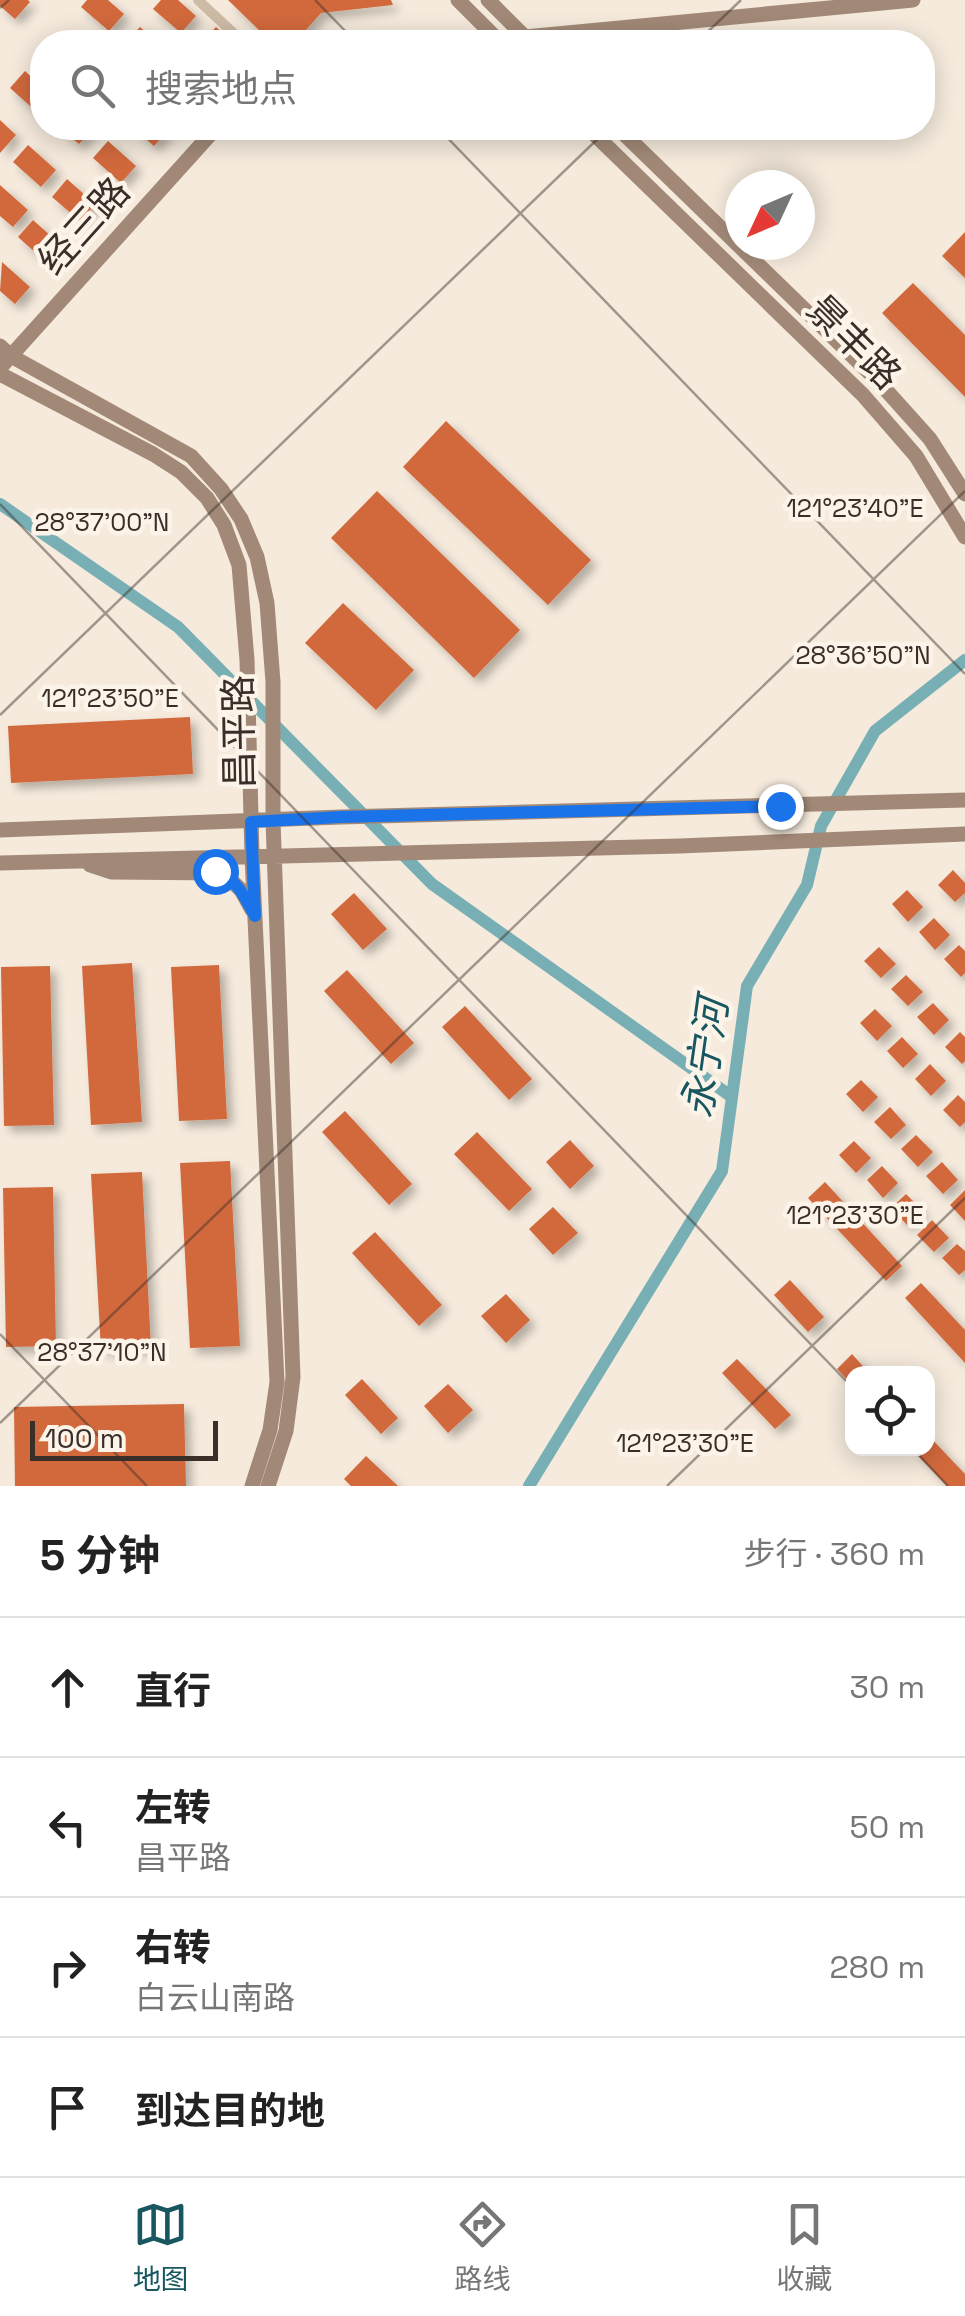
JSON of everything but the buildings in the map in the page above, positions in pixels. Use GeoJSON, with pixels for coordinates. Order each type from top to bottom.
{"type":"FeatureCollection","features":[{"type":"Feature","properties":{"kind":"main road"},"geometry":{"type":"LineString","coordinates":[[458,0],[487,30]]}},
{"type":"Feature","properties":{"kind":"main road"},"geometry":{"type":"LineString","coordinates":[[488,0],[518,30]]}},
{"type":"Feature","properties":{"kind":"main road"},"geometry":{"type":"LineString","coordinates":[[624,30],[914,0]]}},
{"type":"Feature","properties":{"kind":"main road","name":"经三路"},"geometry":{"type":"LineString","coordinates":[[3,361],[205,140]]}},
{"type":"Feature","properties":{"kind":"main road","name":"景丰路"},"geometry":{"type":"LineString","coordinates":[[600,140],[863,395],[916,456],[965,537]]}},
{"type":"Feature","properties":{"kind":"main road","name":"景丰路"},"geometry":{"type":"LineString","coordinates":[[630,140],[876,380],[930,439],[965,494]]}},
{"type":"Feature","properties":{"kind":"main road","name":"昌平路"},"geometry":{"type":"LineString","coordinates":[[3,361],[181,472],[206,498],[224,525],[239,565],[247,660],[252,856],[277,1382],[270,1430],[252,1486]]}},
{"type":"Feature","properties":{"kind":"main road","name":"昌平路"},"geometry":{"type":"LineString","coordinates":[[3,361],[191,456],[240,519],[257,557],[267,603],[273,682],[273,821],[293,1377],[286,1431],[268,1486]]}},
{"type":"Feature","properties":{"kind":"main road"},"geometry":{"type":"LineString","coordinates":[[0,830],[965,800]]}},
{"type":"Feature","properties":{"kind":"main road"},"geometry":{"type":"LineString","coordinates":[[0,863],[965,834]]}},
{"type":"Feature","properties":{"kind":"main road"},"geometry":{"type":"LineString","coordinates":[[76,861],[111,872],[223,873],[240,890],[255,916]]}},
{"type":"Feature","properties":{"kind":"street"},"geometry":{"type":"LineString","coordinates":[[198,0],[230,30]]}},
{"type":"Feature","properties":{"kind":"waterway"},"geometry":{"type":"LineString","coordinates":[[0,504],[178,627],[432,884],[732,1097]]}},
{"type":"Feature","properties":{"kind":"waterway","name":"永宁河"},"geometry":{"type":"LineString","coordinates":[[529,1486],[722,1171],[747,986],[807,885],[821,826],[875,731],[965,660]]}},
{"type":"Feature","properties":{"kind":"route"},"geometry":{"type":"LineString","coordinates":[[215,871],[223,873],[240,890],[255,916],[251,822],[780,806]]}}]}
